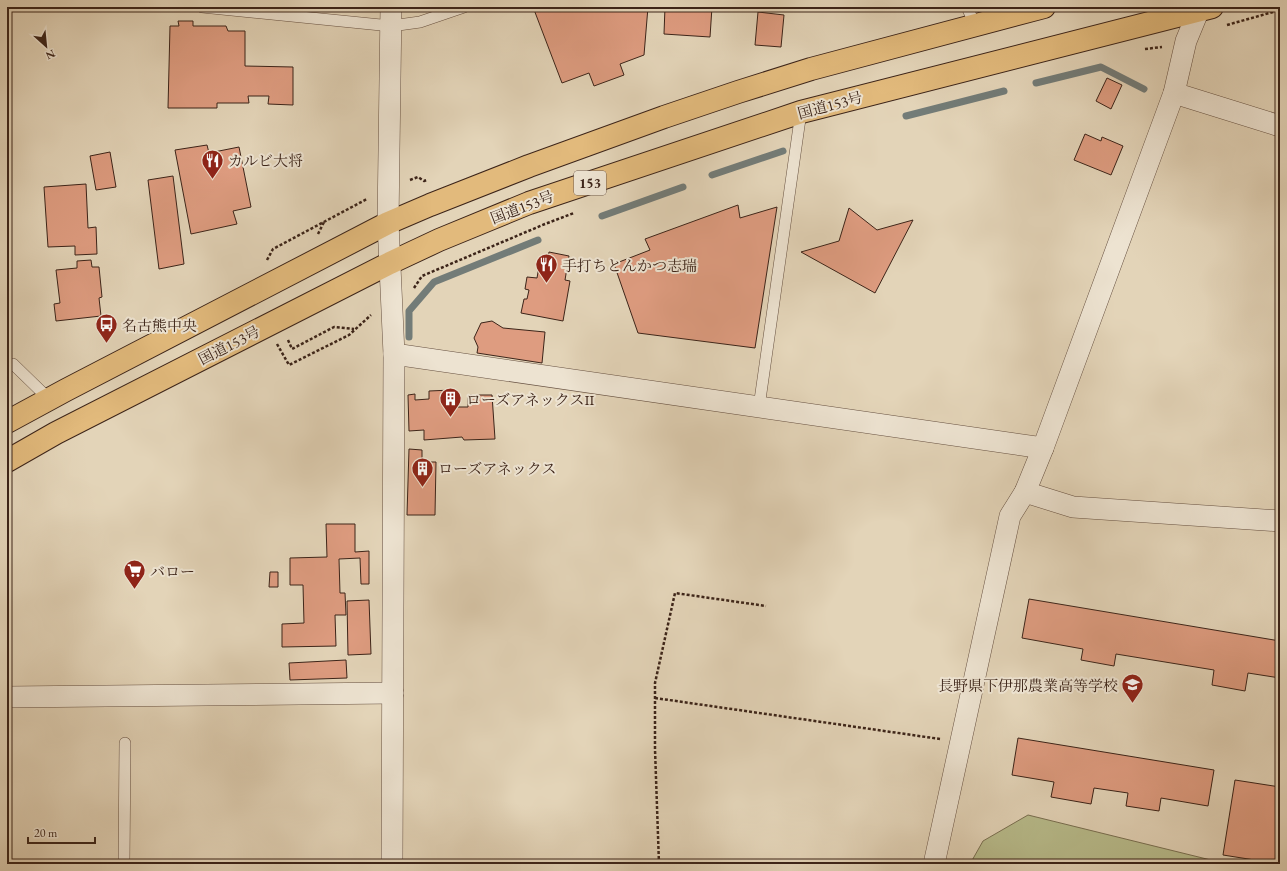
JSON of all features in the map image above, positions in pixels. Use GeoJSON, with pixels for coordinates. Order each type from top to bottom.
{"type":"FeatureCollection","features":[{"type":"Feature","properties":{"kind":"highway","name":"153"},"geometry":{"type":"LineString","coordinates":[[7,422],[388,223],[430,205],[529,166],[664,116],[971,16],[1044,7]]}},
{"type":"Feature","properties":{"kind":"highway","name":"国道153号"},"geometry":{"type":"LineString","coordinates":[[7,461],[56,433],[390,263],[439,240],[529,204],[801,112],[1204,8]]}},
{"type":"Feature","properties":{"kind":"street"},"geometry":{"type":"LineString","coordinates":[[934,864],[1010,516],[1025,492],[1042,448],[1174,93],[1186,41],[1204,8]]}},
{"type":"Feature","properties":{"kind":"street"},"geometry":{"type":"LineString","coordinates":[[391,17],[388,223],[394,354],[392,864]]}},
{"type":"Feature","properties":{"kind":"street"},"geometry":{"type":"LineString","coordinates":[[1174,93],[1280,126]]}},
{"type":"Feature","properties":{"kind":"street"},"geometry":{"type":"LineString","coordinates":[[394,354],[1042,448]]}},
{"type":"Feature","properties":{"kind":"street"},"geometry":{"type":"LineString","coordinates":[[1025,492],[1073,507],[1280,521]]}},
{"type":"Feature","properties":{"kind":"street"},"geometry":{"type":"LineString","coordinates":[[7,697],[393,693]]}},
{"type":"Feature","properties":{"kind":"lane"},"geometry":{"type":"LineString","coordinates":[[202,7],[391,17],[420,22],[464,7]]}},
{"type":"Feature","properties":{"kind":"lane"},"geometry":{"type":"LineString","coordinates":[[758,407],[801,112]]}},
{"type":"Feature","properties":{"kind":"lane"},"geometry":{"type":"LineString","coordinates":[[7,366],[13,364],[49,399]]}},
{"type":"Feature","properties":{"kind":"lane"},"geometry":{"type":"LineString","coordinates":[[124,864],[125,743]]}},
{"type":"Feature","properties":{"kind":"path"},"geometry":{"type":"LineString","coordinates":[[1224,26],[1280,10]]}},
{"type":"Feature","properties":{"kind":"path"},"geometry":{"type":"LineString","coordinates":[[1144,49],[1161,48]]}},
{"type":"Feature","properties":{"kind":"path"},"geometry":{"type":"LineString","coordinates":[[265,262],[273,249],[368,199]]}},
{"type":"Feature","properties":{"kind":"path"},"geometry":{"type":"LineString","coordinates":[[410,294],[422,276],[575,213]]}},
{"type":"Feature","properties":{"kind":"path"},"geometry":{"type":"LineString","coordinates":[[318,235],[324,222]]}},
{"type":"Feature","properties":{"kind":"path"},"geometry":{"type":"LineString","coordinates":[[276,342],[289,365],[349,335],[376,310]]}},
{"type":"Feature","properties":{"kind":"path"},"geometry":{"type":"LineString","coordinates":[[288,340],[292,349],[334,327],[355,329]]}},
{"type":"Feature","properties":{"kind":"path"},"geometry":{"type":"LineString","coordinates":[[660,864],[656,772],[655,684],[675,593],[766,606]]}},
{"type":"Feature","properties":{"kind":"path"},"geometry":{"type":"LineString","coordinates":[[655,698],[960,742]]}},
{"type":"Feature","properties":{"kind":"green space"},"geometry":{"type":"Polygon","coordinates":[[[1028,815],[1227,864],[970,864],[983,841],[1028,815]]]}},
{"type":"Feature","properties":{"kind":"building"},"geometry":{"type":"Polygon","coordinates":[[[533,7],[648,7],[644,55],[620,64],[624,75],[594,86],[589,73],[562,83],[533,7]]]}},
{"type":"Feature","properties":{"kind":"building"},"geometry":{"type":"Polygon","coordinates":[[[665,7],[712,7],[710,37],[664,34],[665,7]]]}},
{"type":"Feature","properties":{"kind":"building"},"geometry":{"type":"Polygon","coordinates":[[[758,12],[784,15],[781,47],[755,45],[758,12]]]}},
{"type":"Feature","properties":{"kind":"building"},"geometry":{"type":"Polygon","coordinates":[[[178,21],[193,21],[193,26],[226,26],[228,31],[245,31],[245,66],[293,67],[293,105],[268,104],[269,96],[248,96],[249,103],[217,103],[217,108],[168,108],[170,26],[179,26],[178,21]]]}},
{"type":"Feature","properties":{"kind":"building"},"geometry":{"type":"Polygon","coordinates":[[[1107,78],[1122,85],[1111,109],[1096,101],[1107,78]]]}},
{"type":"Feature","properties":{"kind":"building"},"geometry":{"type":"Polygon","coordinates":[[[1085,134],[1101,141],[1102,137],[1123,146],[1111,175],[1074,160],[1085,134]]]}},
{"type":"Feature","properties":{"kind":"building","name":"カルビ大将"},"geometry":{"type":"Polygon","coordinates":[[[207,145],[209,153],[239,147],[251,207],[233,211],[237,224],[191,234],[175,150],[207,145]]]}},
{"type":"Feature","properties":{"kind":"building"},"geometry":{"type":"Polygon","coordinates":[[[110,152],[116,187],[96,190],[90,156],[110,152]]]}},
{"type":"Feature","properties":{"kind":"building"},"geometry":{"type":"Polygon","coordinates":[[[173,176],[184,264],[159,269],[148,180],[173,176]]]}},
{"type":"Feature","properties":{"kind":"building"},"geometry":{"type":"Polygon","coordinates":[[[86,184],[88,228],[96,227],[97,254],[75,255],[75,246],[48,247],[44,187],[86,184]]]}},
{"type":"Feature","properties":{"kind":"building"},"geometry":{"type":"Polygon","coordinates":[[[738,205],[740,218],[777,207],[755,348],[638,333],[614,264],[650,250],[645,239],[738,205]]]}},
{"type":"Feature","properties":{"kind":"building"},"geometry":{"type":"Polygon","coordinates":[[[849,208],[877,230],[913,220],[875,293],[801,252],[839,241],[849,208]]]}},
{"type":"Feature","properties":{"kind":"building","name":"手打ちとんかつ志瑞"},"geometry":{"type":"Polygon","coordinates":[[[549,252],[569,256],[565,280],[570,281],[563,321],[521,313],[524,299],[527,299],[529,290],[525,289],[527,277],[537,278],[540,261],[547,262],[549,252]]]}},
{"type":"Feature","properties":{"kind":"building"},"geometry":{"type":"Polygon","coordinates":[[[91,260],[92,267],[99,267],[102,297],[99,298],[101,316],[56,321],[54,304],[60,303],[56,270],[77,268],[77,261],[91,260]]]}},
{"type":"Feature","properties":{"kind":"building"},"geometry":{"type":"Polygon","coordinates":[[[492,321],[503,328],[545,332],[542,363],[477,353],[478,347],[474,338],[481,323],[492,321]]]}},
{"type":"Feature","properties":{"kind":"building","name":"ローズアネックスⅡ"},"geometry":{"type":"Polygon","coordinates":[[[452,390],[453,407],[468,407],[468,395],[492,395],[495,439],[464,440],[462,437],[424,440],[424,430],[409,431],[408,395],[415,394],[415,400],[429,399],[429,391],[452,390]]]}},
{"type":"Feature","properties":{"kind":"building","name":"ローズアネックス"},"geometry":{"type":"Polygon","coordinates":[[[409,449],[422,450],[422,462],[436,462],[435,515],[407,515],[409,449]]]}},
{"type":"Feature","properties":{"kind":"building"},"geometry":{"type":"Polygon","coordinates":[[[326,524],[355,524],[355,552],[369,551],[369,584],[361,584],[360,558],[339,559],[340,593],[345,593],[346,615],[335,615],[336,646],[282,647],[282,624],[304,623],[303,585],[290,585],[290,558],[327,557],[326,524]]]}},
{"type":"Feature","properties":{"kind":"building"},"geometry":{"type":"Polygon","coordinates":[[[270,572],[278,572],[278,587],[269,587],[270,572]]]}},
{"type":"Feature","properties":{"kind":"building"},"geometry":{"type":"Polygon","coordinates":[[[1029,599],[1280,641],[1280,678],[1248,673],[1245,691],[1212,685],[1214,670],[1116,654],[1114,666],[1081,660],[1083,649],[1022,638],[1029,599]]]}},
{"type":"Feature","properties":{"kind":"building"},"geometry":{"type":"Polygon","coordinates":[[[369,600],[371,654],[348,655],[347,601],[369,600]]]}},
{"type":"Feature","properties":{"kind":"building"},"geometry":{"type":"Polygon","coordinates":[[[346,660],[347,678],[290,680],[289,663],[346,660]]]}},
{"type":"Feature","properties":{"kind":"building"},"geometry":{"type":"Polygon","coordinates":[[[1018,738],[1214,770],[1208,806],[1161,798],[1159,811],[1126,806],[1128,793],[1094,788],[1091,804],[1051,797],[1054,782],[1012,775],[1018,738]]]}},
{"type":"Feature","properties":{"kind":"building"},"geometry":{"type":"Polygon","coordinates":[[[1235,780],[1280,787],[1280,864],[1223,855],[1235,780]]]}},
{"type":"Feature","properties":{"kind":"waterway"},"geometry":{"type":"LineString","coordinates":[[1036,83],[1101,67],[1144,89]]}},
{"type":"Feature","properties":{"kind":"waterway"},"geometry":{"type":"LineString","coordinates":[[906,116],[1004,91]]}},
{"type":"Feature","properties":{"kind":"waterway"},"geometry":{"type":"LineString","coordinates":[[712,175],[783,151]]}},
{"type":"Feature","properties":{"kind":"waterway"},"geometry":{"type":"LineString","coordinates":[[602,216],[683,187]]}},
{"type":"Feature","properties":{"kind":"waterway"},"geometry":{"type":"LineString","coordinates":[[409,337],[409,311],[434,282],[538,240]]}},
{"type":"Feature","properties":{"kind":"place","name":"カルビ大将"},"geometry":{"type":"Point","coordinates":[213,180]}},
{"type":"Feature","properties":{"kind":"place","name":"手打ちとんかつ志瑞"},"geometry":{"type":"Point","coordinates":[547,284]}},
{"type":"Feature","properties":{"kind":"place","name":"名古熊中央"},"geometry":{"type":"Point","coordinates":[106,344]}},
{"type":"Feature","properties":{"kind":"place","name":"ローズアネックスⅡ"},"geometry":{"type":"Point","coordinates":[451,418]}},
{"type":"Feature","properties":{"kind":"place","name":"ローズアネックス"},"geometry":{"type":"Point","coordinates":[422,488]}},
{"type":"Feature","properties":{"kind":"place","name":"バロー"},"geometry":{"type":"Point","coordinates":[135,590]}},
{"type":"Feature","properties":{"kind":"place","name":"長野県下伊那農業高等学校"},"geometry":{"type":"Point","coordinates":[1133,704]}}]}
